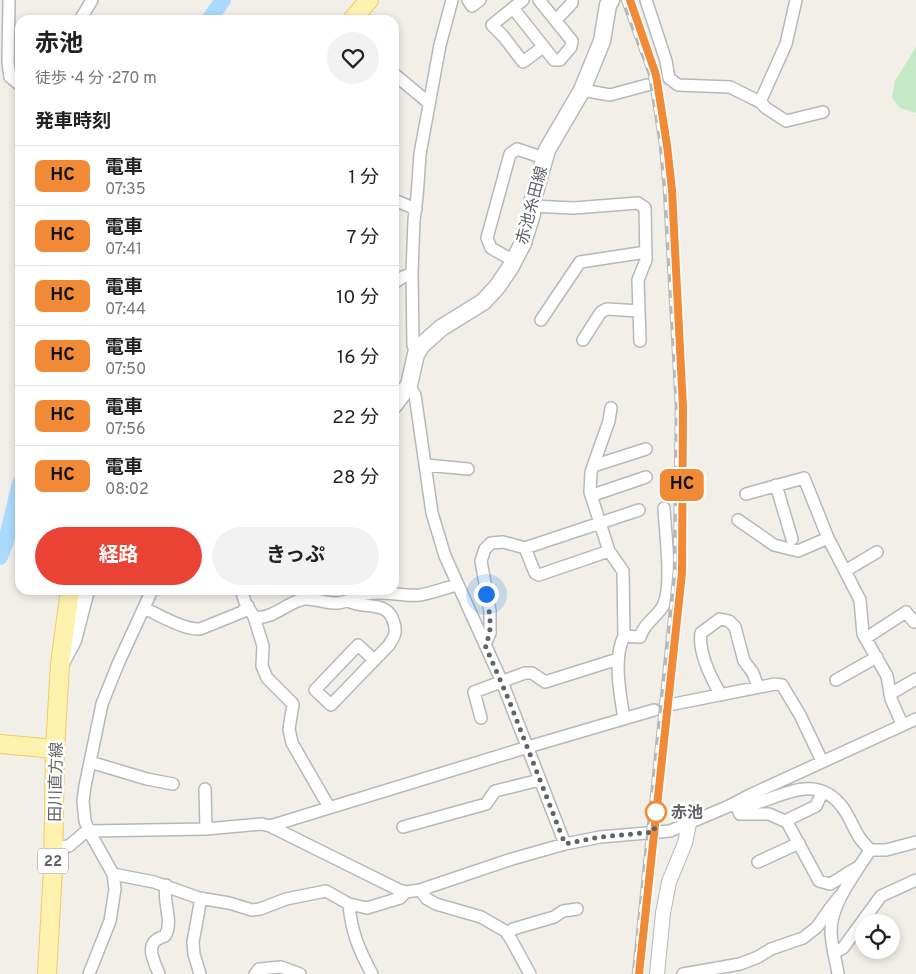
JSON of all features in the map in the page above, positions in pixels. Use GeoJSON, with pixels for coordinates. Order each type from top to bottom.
{"type":"FeatureCollection","features":[{"type":"Feature","properties":{"kind":"main road"},"geometry":{"type":"LineString","coordinates":[[356,15],[369,0]]}},
{"type":"Feature","properties":{"kind":"main road","name":"赤池糸田線"},"geometry":{"type":"LineString","coordinates":[[399,398],[409,385],[416,354],[422,345],[441,328],[483,302],[497,287],[514,261],[523,243],[532,214],[532,199],[547,150],[582,90],[602,41],[608,2]]}},
{"type":"Feature","properties":{"kind":"main road","name":"田川直方線"},"geometry":{"type":"LineString","coordinates":[[47,974],[53,847],[49,748],[69,595]]}},
{"type":"Feature","properties":{"kind":"main road"},"geometry":{"type":"LineString","coordinates":[[60,664],[73,640],[85,595]]}},
{"type":"Feature","properties":{"kind":"main road"},"geometry":{"type":"LineString","coordinates":[[0,744],[49,748]]}},
{"type":"Feature","properties":{"kind":"street"},"geometry":{"type":"LineString","coordinates":[[9,0],[8,63],[10,77],[15,81]]}},
{"type":"Feature","properties":{"kind":"street"},"geometry":{"type":"LineString","coordinates":[[83,15],[92,0]]}},
{"type":"Feature","properties":{"kind":"street"},"geometry":{"type":"LineString","coordinates":[[416,354],[413,345],[412,273],[420,154],[440,45],[452,0]]}},
{"type":"Feature","properties":{"kind":"street"},"geometry":{"type":"LineString","coordinates":[[468,0],[472,6],[480,0]]}},
{"type":"Feature","properties":{"kind":"street"},"geometry":{"type":"LineString","coordinates":[[539,0],[572,41],[570,47],[560,60],[554,60],[515,4],[492,25],[523,62],[543,46]]}},
{"type":"Feature","properties":{"kind":"street"},"geometry":{"type":"LineString","coordinates":[[556,20],[572,3],[572,0]]}},
{"type":"Feature","properties":{"kind":"street"},"geometry":{"type":"LineString","coordinates":[[646,0],[666,61],[666,79],[678,85],[730,87],[760,102],[786,121],[823,112]]}},
{"type":"Feature","properties":{"kind":"street"},"geometry":{"type":"LineString","coordinates":[[760,102],[786,44],[796,0]]}},
{"type":"Feature","properties":{"kind":"street"},"geometry":{"type":"LineString","coordinates":[[399,78],[428,103]]}},
{"type":"Feature","properties":{"kind":"street"},"geometry":{"type":"LineString","coordinates":[[582,90],[610,96],[647,85]]}},
{"type":"Feature","properties":{"kind":"street"},"geometry":{"type":"LineString","coordinates":[[514,261],[491,248],[487,238],[510,154],[517,149],[544,158]]}},
{"type":"Feature","properties":{"kind":"street"},"geometry":{"type":"LineString","coordinates":[[399,202],[416,209]]}},
{"type":"Feature","properties":{"kind":"street"},"geometry":{"type":"LineString","coordinates":[[532,206],[574,208],[638,203],[646,208],[646,260],[638,280],[640,341]]}},
{"type":"Feature","properties":{"kind":"street"},"geometry":{"type":"LineString","coordinates":[[541,320],[580,262],[646,252]]}},
{"type":"Feature","properties":{"kind":"street"},"geometry":{"type":"LineString","coordinates":[[399,280],[412,273]]}},
{"type":"Feature","properties":{"kind":"street"},"geometry":{"type":"LineString","coordinates":[[583,340],[601,312],[607,309],[639,311]]}},
{"type":"Feature","properties":{"kind":"street"},"geometry":{"type":"LineString","coordinates":[[409,385],[415,395],[432,513],[445,556],[502,682],[565,844]]}},
{"type":"Feature","properties":{"kind":"street"},"geometry":{"type":"LineString","coordinates":[[611,408],[591,472],[590,492],[609,551],[623,571],[624,636],[620,644],[618,659],[624,718]]}},
{"type":"Feature","properties":{"kind":"street"},"geometry":{"type":"LineString","coordinates":[[593,466],[646,449]]}},
{"type":"Feature","properties":{"kind":"street"},"geometry":{"type":"LineString","coordinates":[[426,465],[468,469]]}},
{"type":"Feature","properties":{"kind":"street"},"geometry":{"type":"LineString","coordinates":[[590,492],[596,494],[646,476]]}},
{"type":"Feature","properties":{"kind":"street"},"geometry":{"type":"LineString","coordinates":[[746,494],[804,478],[828,538],[860,600],[863,634],[887,676],[890,694],[902,724]]}},
{"type":"Feature","properties":{"kind":"street"},"geometry":{"type":"LineString","coordinates":[[776,486],[792,539]]}},
{"type":"Feature","properties":{"kind":"street"},"geometry":{"type":"LineString","coordinates":[[624,636],[640,638],[643,628],[663,606],[669,580],[664,508]]}},
{"type":"Feature","properties":{"kind":"street"},"geometry":{"type":"LineString","coordinates":[[485,645],[490,633],[490,611],[481,561],[485,549],[491,543],[503,542],[525,548],[639,510]]}},
{"type":"Feature","properties":{"kind":"street"},"geometry":{"type":"LineString","coordinates":[[738,520],[774,545],[798,551],[828,538]]}},
{"type":"Feature","properties":{"kind":"street"},"geometry":{"type":"LineString","coordinates":[[525,548],[535,573],[539,575],[609,551]]}},
{"type":"Feature","properties":{"kind":"street"},"geometry":{"type":"LineString","coordinates":[[845,571],[877,552]]}},
{"type":"Feature","properties":{"kind":"street"},"geometry":{"type":"LineString","coordinates":[[399,595],[420,595],[457,585]]}},
{"type":"Feature","properties":{"kind":"street"},"geometry":{"type":"LineString","coordinates":[[89,974],[110,921],[115,890],[113,874],[85,821],[83,800],[102,704],[150,595]]}},
{"type":"Feature","properties":{"kind":"street"},"geometry":{"type":"LineString","coordinates":[[243,595],[254,617],[262,646],[262,666],[267,678],[293,704],[289,729],[292,743],[329,807]]}},
{"type":"Feature","properties":{"kind":"street"},"geometry":{"type":"LineString","coordinates":[[254,617],[260,618],[316,595],[324,603],[348,601],[364,595]]}},
{"type":"Feature","properties":{"kind":"street"},"geometry":{"type":"LineString","coordinates":[[348,601],[356,605],[384,609],[392,615],[396,630],[395,636],[389,645],[331,705],[315,690],[358,644],[374,660]]}},
{"type":"Feature","properties":{"kind":"street"},"geometry":{"type":"LineString","coordinates":[[144,608],[195,629],[200,629],[242,612],[248,606]]}},
{"type":"Feature","properties":{"kind":"street"},"geometry":{"type":"LineString","coordinates":[[866,638],[906,612],[914,622],[916,620]]}},
{"type":"Feature","properties":{"kind":"street"},"geometry":{"type":"LineString","coordinates":[[721,695],[706,665],[700,639],[701,633],[720,618],[729,621],[735,627],[744,660],[754,673],[758,687]]}},
{"type":"Feature","properties":{"kind":"street"},"geometry":{"type":"LineString","coordinates":[[836,680],[876,658]]}},
{"type":"Feature","properties":{"kind":"street"},"geometry":{"type":"LineString","coordinates":[[481,718],[474,692],[525,673],[532,673],[545,682],[618,659]]}},
{"type":"Feature","properties":{"kind":"street"},"geometry":{"type":"LineString","coordinates":[[890,694],[916,679]]}},
{"type":"Feature","properties":{"kind":"street"},"geometry":{"type":"LineString","coordinates":[[674,704],[775,684],[782,685],[800,715],[822,762]]}},
{"type":"Feature","properties":{"kind":"street"},"geometry":{"type":"LineString","coordinates":[[270,826],[654,710]]}},
{"type":"Feature","properties":{"kind":"street"},"geometry":{"type":"LineString","coordinates":[[53,847],[69,846],[89,831],[206,829],[262,824],[270,826],[398,890],[406,892],[420,890],[512,859],[565,844],[600,837],[670,831],[732,806],[750,795],[916,718]]}},
{"type":"Feature","properties":{"kind":"street"},"geometry":{"type":"LineString","coordinates":[[90,762],[147,779],[173,784]]}},
{"type":"Feature","properties":{"kind":"street"},"geometry":{"type":"LineString","coordinates":[[403,827],[486,804],[494,791],[540,780]]}},
{"type":"Feature","properties":{"kind":"street"},"geometry":{"type":"LineString","coordinates":[[205,788],[206,829]]}},
{"type":"Feature","properties":{"kind":"street"},"geometry":{"type":"LineString","coordinates":[[732,806],[752,804],[798,789],[810,788],[822,792],[843,808],[859,837],[870,850]]}},
{"type":"Feature","properties":{"kind":"street"},"geometry":{"type":"LineString","coordinates":[[785,821],[816,806],[822,792]]}},
{"type":"Feature","properties":{"kind":"street"},"geometry":{"type":"LineString","coordinates":[[732,806],[740,814],[769,814],[785,821],[799,843],[818,881],[830,884],[859,867]]}},
{"type":"Feature","properties":{"kind":"street"},"geometry":{"type":"LineString","coordinates":[[657,974],[663,912],[669,882],[686,843],[689,824]]}},
{"type":"Feature","properties":{"kind":"street"},"geometry":{"type":"LineString","coordinates":[[870,850],[899,847],[916,842]]}},
{"type":"Feature","properties":{"kind":"street"},"geometry":{"type":"LineString","coordinates":[[758,862],[799,843]]}},
{"type":"Feature","properties":{"kind":"street"},"geometry":{"type":"LineString","coordinates":[[683,974],[740,964],[758,957],[777,946],[803,938],[817,927],[870,850]]}},
{"type":"Feature","properties":{"kind":"street"},"geometry":{"type":"LineString","coordinates":[[113,874],[166,885],[201,898],[229,903],[252,910],[260,909],[286,899],[326,890],[349,904],[367,908],[400,898],[406,892]]}},
{"type":"Feature","properties":{"kind":"street"},"geometry":{"type":"LineString","coordinates":[[834,953],[843,948],[882,896],[916,880]]}},
{"type":"Feature","properties":{"kind":"street"},"geometry":{"type":"LineString","coordinates":[[158,974],[150,951],[158,938],[165,936],[167,932],[168,920],[163,895],[166,885]]}},
{"type":"Feature","properties":{"kind":"street"},"geometry":{"type":"LineString","coordinates":[[420,890],[436,904],[482,917],[508,935],[530,974]]}},
{"type":"Feature","properties":{"kind":"street"},"geometry":{"type":"LineString","coordinates":[[838,974],[830,930],[840,896]]}},
{"type":"Feature","properties":{"kind":"street"},"geometry":{"type":"LineString","coordinates":[[200,974],[194,954],[194,942],[201,898]]}},
{"type":"Feature","properties":{"kind":"street"},"geometry":{"type":"LineString","coordinates":[[349,904],[351,925],[363,957],[372,974]]}},
{"type":"Feature","properties":{"kind":"street"},"geometry":{"type":"LineString","coordinates":[[508,935],[513,929],[554,916],[563,911],[577,909]]}},
{"type":"Feature","properties":{"kind":"street"},"geometry":{"type":"LineString","coordinates":[[255,974],[259,969],[300,974]]}},
{"type":"Feature","properties":{"kind":"green space"},"geometry":{"type":"Polygon","coordinates":[[[916,47],[916,113],[900,108],[892,98],[895,81],[916,47]]]}},
{"type":"Feature","properties":{"kind":"waterway"},"geometry":{"type":"LineString","coordinates":[[212,15],[223,0]]}},
{"type":"Feature","properties":{"kind":"waterway"},"geometry":{"type":"LineString","coordinates":[[0,557],[15,504]]}},
{"type":"Feature","properties":{"kind":"tunnel"},"geometry":{"type":"LineString","coordinates":[[647,85],[663,80]]}},
{"type":"Feature","properties":{"kind":"tunnel"},"geometry":{"type":"LineString","coordinates":[[654,710],[674,704]]}},
{"type":"Feature","properties":{"kind":"railway"},"geometry":{"type":"LineString","coordinates":[[623,0],[650,74],[661,145],[677,406],[675,570],[634,974]]}},
{"type":"Feature","properties":{"kind":"train","name":"HC"},"geometry":{"type":"LineString","coordinates":[[630,0],[656,75],[667,145],[672,190],[683,408],[682,573],[639,974]]}},
{"type":"Feature","properties":{"kind":"place","name":"赤池"},"geometry":{"type":"Point","coordinates":[656,812]}},
{"type":"Feature","properties":{"kind":"route"},"geometry":{"type":"LineString","coordinates":[[486,594],[490,611],[490,633],[485,645],[502,682],[565,844],[600,837],[654,832],[656,812]]}}]}
